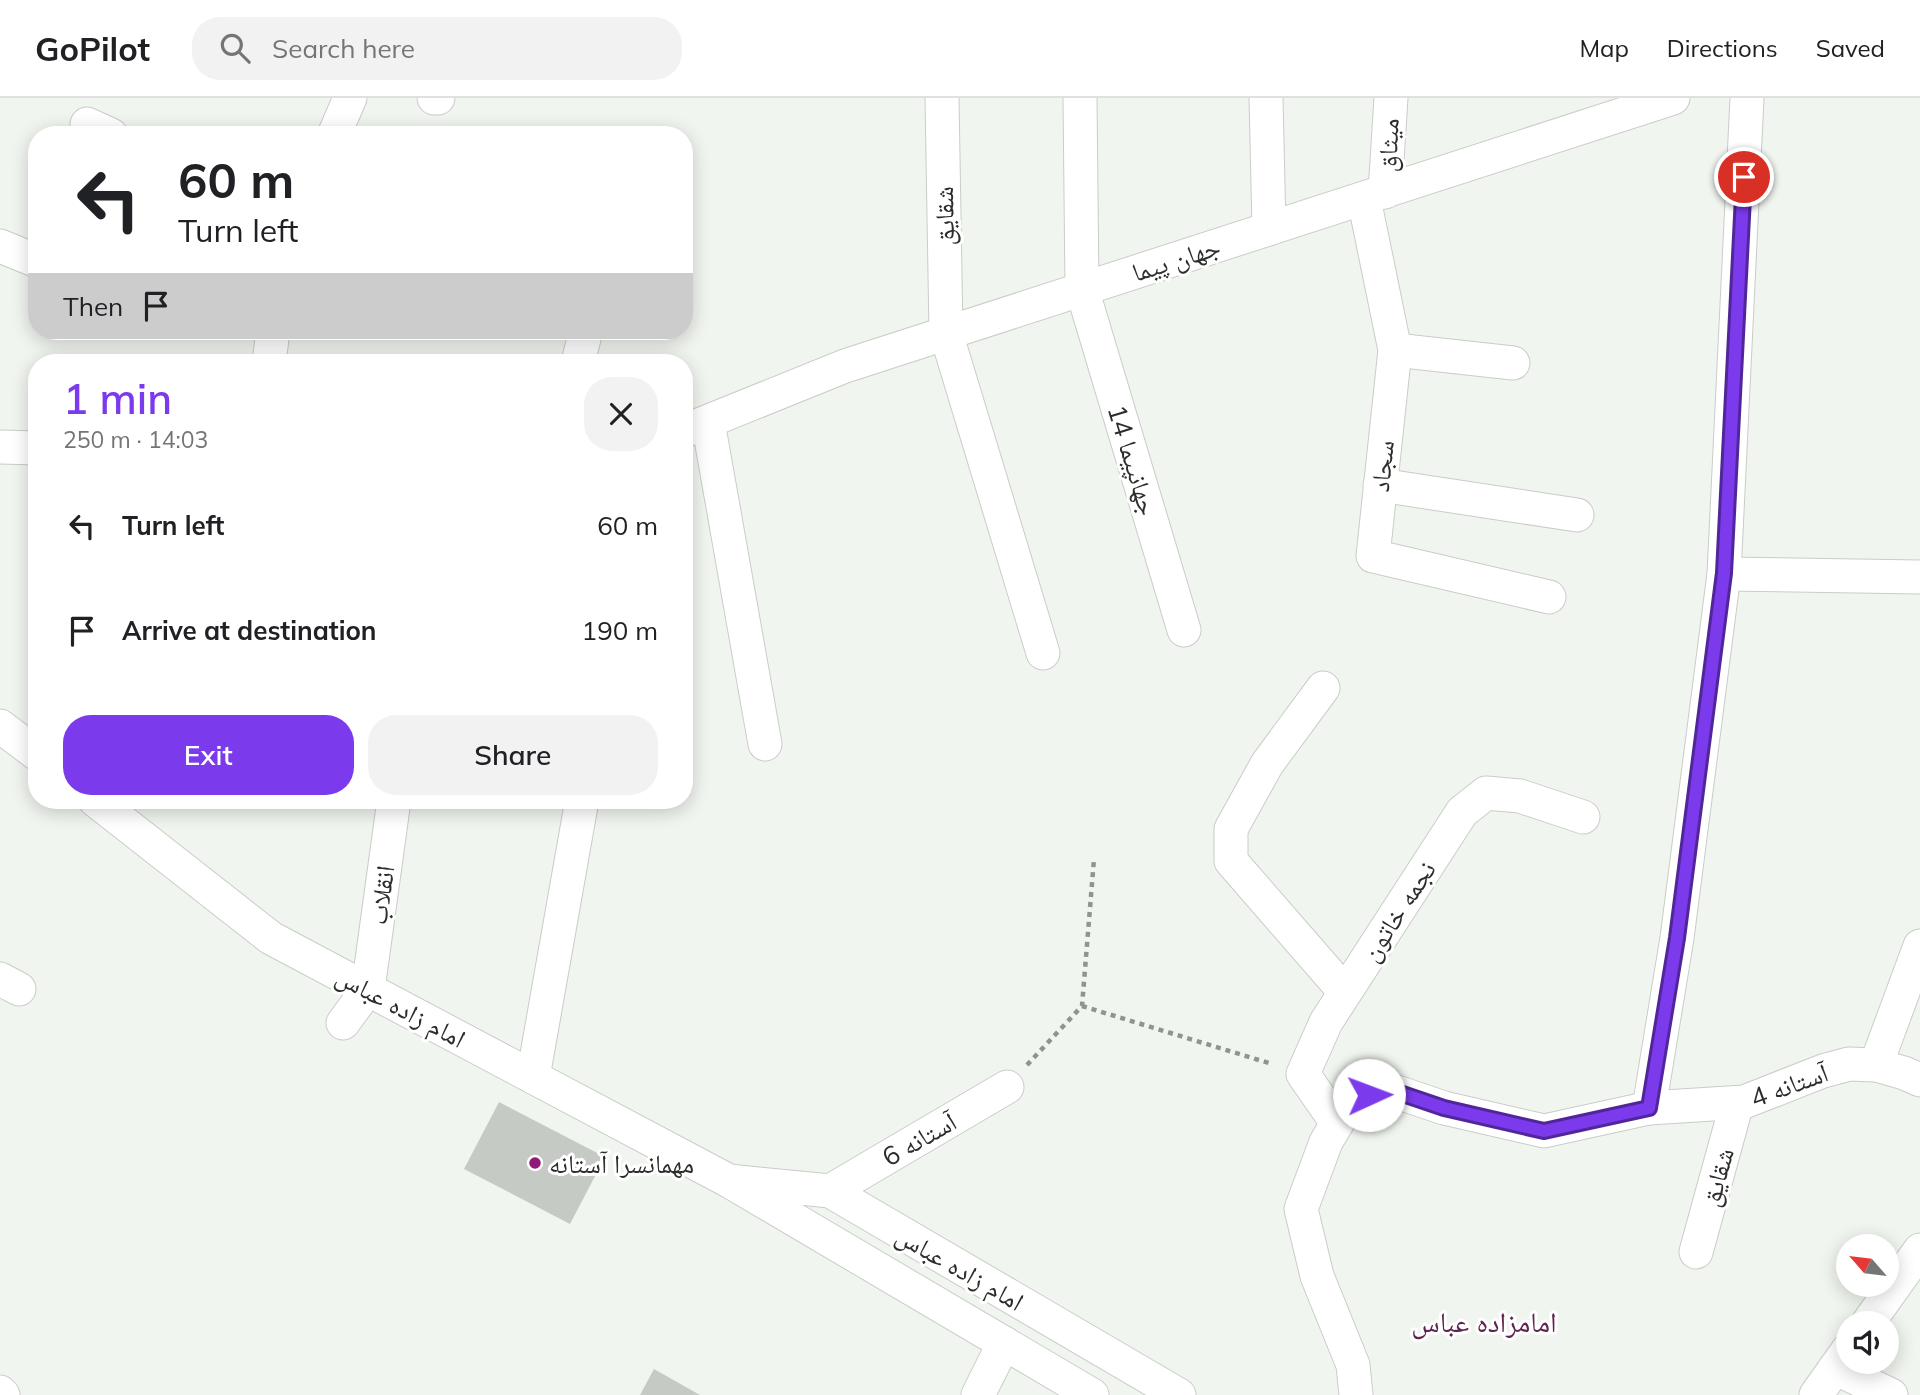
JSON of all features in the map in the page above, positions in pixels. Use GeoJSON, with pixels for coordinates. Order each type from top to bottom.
{"type":"FeatureCollection","features":[{"type":"Feature","properties":{"kind":"street"},"geometry":{"type":"LineString","coordinates":[[338,126],[350,98]]}},
{"type":"Feature","properties":{"kind":"street","name":"شقایق"},"geometry":{"type":"LineString","coordinates":[[942,98],[946,333],[1043,653]]}},
{"type":"Feature","properties":{"kind":"street","name":"جهانپیما 14"},"geometry":{"type":"LineString","coordinates":[[1080,98],[1082,289],[1184,630]]}},
{"type":"Feature","properties":{"kind":"street"},"geometry":{"type":"LineString","coordinates":[[1266,98],[1269,229]]}},
{"type":"Feature","properties":{"kind":"street","name":"ميثاق"},"geometry":{"type":"LineString","coordinates":[[1375,195],[1391,98]]}},
{"type":"Feature","properties":{"kind":"street","name":"جهان پیما"},"geometry":{"type":"LineString","coordinates":[[696,427],[845,366],[1673,98]]}},
{"type":"Feature","properties":{"kind":"street"},"geometry":{"type":"LineString","coordinates":[[1649,1108],[1677,938],[1724,573],[1748,98]]}},
{"type":"Feature","properties":{"kind":"street","name":"سجاد"},"geometry":{"type":"LineString","coordinates":[[1375,195],[1395,349],[1373,556],[1549,597]]}},
{"type":"Feature","properties":{"kind":"street"},"geometry":{"type":"LineString","coordinates":[[0,246],[28,257]]}},
{"type":"Feature","properties":{"kind":"street"},"geometry":{"type":"LineString","coordinates":[[1395,349],[1513,363]]}},
{"type":"Feature","properties":{"kind":"street"},"geometry":{"type":"LineString","coordinates":[[696,427],[765,744]]}},
{"type":"Feature","properties":{"kind":"street"},"geometry":{"type":"LineString","coordinates":[[0,447],[28,448]]}},
{"type":"Feature","properties":{"kind":"street"},"geometry":{"type":"LineString","coordinates":[[1380,485],[1577,515]]}},
{"type":"Feature","properties":{"kind":"street"},"geometry":{"type":"LineString","coordinates":[[1724,573],[1920,577]]}},
{"type":"Feature","properties":{"kind":"street"},"geometry":{"type":"LineString","coordinates":[[1323,688],[1267,764],[1231,829],[1231,861],[1345,992]]}},
{"type":"Feature","properties":{"kind":"street"},"geometry":{"type":"LineString","coordinates":[[0,726],[28,747]]}},
{"type":"Feature","properties":{"kind":"street","name":"نجمه خاتون"},"geometry":{"type":"LineString","coordinates":[[1303,1074],[1326,1022],[1462,812],[1486,793],[1520,796],[1583,817]]}},
{"type":"Feature","properties":{"kind":"street","name":"امام زاده عباس"},"geometry":{"type":"LineString","coordinates":[[107,809],[271,937],[729,1181],[1092,1395]]}},
{"type":"Feature","properties":{"kind":"street","name":"انقلاب"},"geometry":{"type":"LineString","coordinates":[[368,989],[393,809]]}},
{"type":"Feature","properties":{"kind":"street"},"geometry":{"type":"LineString","coordinates":[[533,1077],[580,809]]}},
{"type":"Feature","properties":{"kind":"street"},"geometry":{"type":"LineString","coordinates":[[1875,1065],[1920,946]]}},
{"type":"Feature","properties":{"kind":"street"},"geometry":{"type":"LineString","coordinates":[[343,1023],[368,989]]}},
{"type":"Feature","properties":{"kind":"street","name":"آستانه 4"},"geometry":{"type":"LineString","coordinates":[[1356,1395],[1353,1365],[1317,1276],[1301,1209],[1326,1142],[1350,1101],[1388,1089],[1444,1108],[1544,1131],[1649,1108],[1737,1103],[1849,1064],[1875,1065],[1920,1080]]}},
{"type":"Feature","properties":{"kind":"street"},"geometry":{"type":"LineString","coordinates":[[1303,1074],[1337,1123]]}},
{"type":"Feature","properties":{"kind":"street","name":"آستانه 6"},"geometry":{"type":"LineString","coordinates":[[830,1191],[1007,1087]]}},
{"type":"Feature","properties":{"kind":"street","name":"شقایق"},"geometry":{"type":"LineString","coordinates":[[1696,1252],[1737,1103]]}},
{"type":"Feature","properties":{"kind":"street","name":"امام زاده عباس"},"geometry":{"type":"LineString","coordinates":[[729,1181],[830,1191],[1179,1395]]}},
{"type":"Feature","properties":{"kind":"street"},"geometry":{"type":"LineString","coordinates":[[1877,1311],[1920,1250]]}},
{"type":"Feature","properties":{"kind":"street"},"geometry":{"type":"LineString","coordinates":[[978,1395],[1004,1343]]}},
{"type":"Feature","properties":{"kind":"street"},"geometry":{"type":"LineString","coordinates":[[1816,1395],[1836,1367]]}},
{"type":"Feature","properties":{"kind":"street"},"geometry":{"type":"LineString","coordinates":[[1862,1374],[1891,1395]]}},
{"type":"Feature","properties":{"kind":"path"},"geometry":{"type":"LineString","coordinates":[[1007,1087],[1082,1006],[1094,859]]}},
{"type":"Feature","properties":{"kind":"path"},"geometry":{"type":"LineString","coordinates":[[1082,1006],[1303,1074]]}},
{"type":"Feature","properties":{"kind":"building","name":"مهمانسرا آستانه"},"geometry":{"type":"Polygon","coordinates":[[[499,1102],[605,1157],[570,1224],[464,1169],[499,1102]]]}},
{"type":"Feature","properties":{"kind":"building"},"geometry":{"type":"Polygon","coordinates":[[[654,1369],[700,1395],[640,1395],[654,1369]]]}},
{"type":"Feature","properties":{"kind":"place","name":"مهمانسرا آستانه"},"geometry":{"type":"Point","coordinates":[535,1163]}},
{"type":"Feature","properties":{"kind":"district","name":"امامزاده عباس"},"geometry":{"type":"Point","coordinates":[1484,1321]}},
{"type":"Feature","properties":{"kind":"route"},"geometry":{"type":"LineString","coordinates":[[1369,1095],[1388,1089],[1444,1108],[1544,1131],[1649,1108],[1677,938],[1724,573],[1744,177]]}}]}
